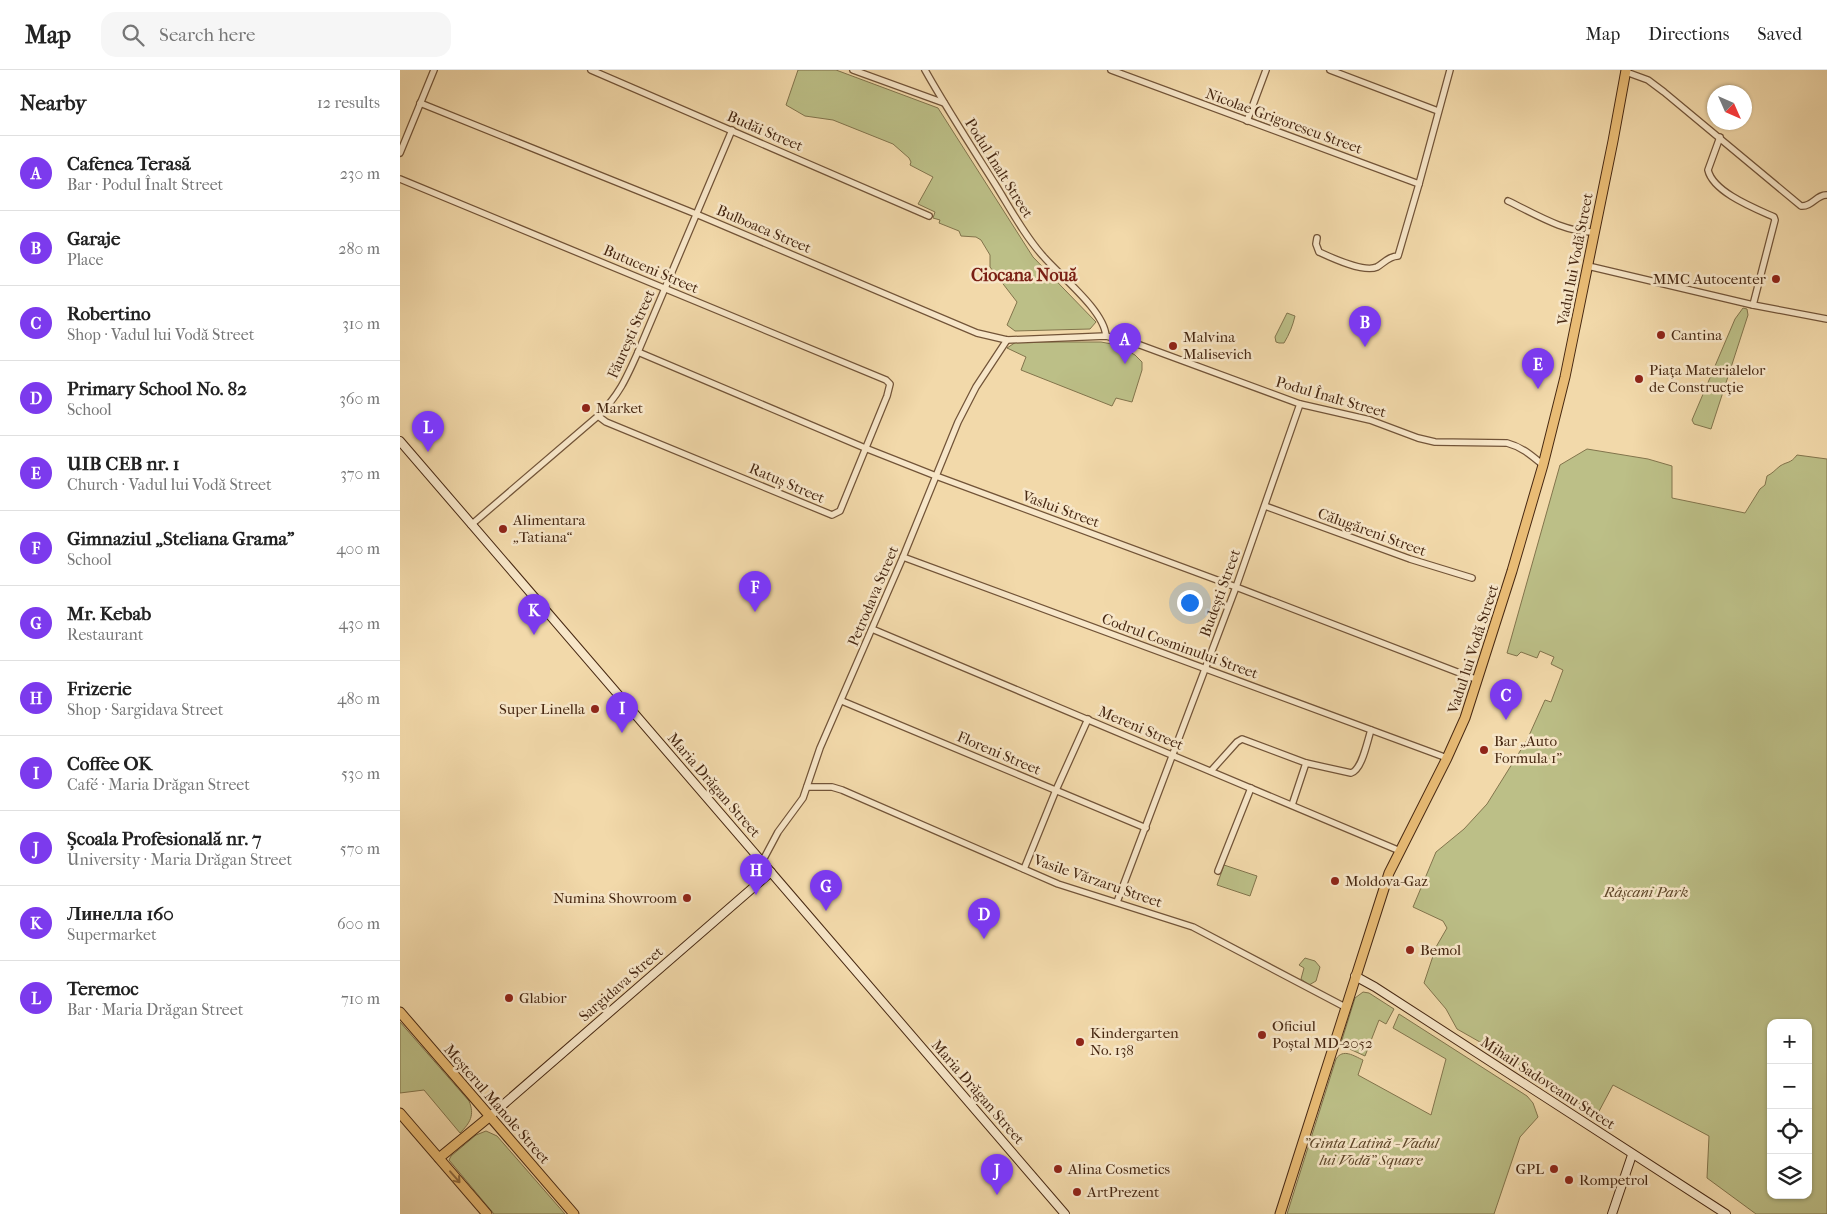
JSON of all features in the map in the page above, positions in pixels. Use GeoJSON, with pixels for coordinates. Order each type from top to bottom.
{"type":"FeatureCollection","features":[{"type":"Feature","properties":{"kind":"main road","name":"Vadul lui Vodă Street"},"geometry":{"type":"LineString","coordinates":[[1280,1214],[1389,874],[1448,758],[1466,718],[1478,680],[1543,464],[1565,377],[1595,232],[1624,71]]}},
{"type":"Feature","properties":{"kind":"main road","name":"Maria Drăgan Street"},"geometry":{"type":"LineString","coordinates":[[400,441],[1065,1214]]}},
{"type":"Feature","properties":{"kind":"main road","name":"Sargidava Street"},"geometry":{"type":"LineString","coordinates":[[489,1118],[771,872]]}},
{"type":"Feature","properties":{"kind":"main road","name":"Mihail Sadoveanu Street"},"geometry":{"type":"LineString","coordinates":[[1355,976],[1375,987],[1632,1155],[1726,1214]]}},
{"type":"Feature","properties":{"kind":"main road","name":"Meșterul Manole Street"},"geometry":{"type":"LineString","coordinates":[[400,1012],[489,1118],[574,1214]]}},
{"type":"Feature","properties":{"kind":"main road"},"geometry":{"type":"LineString","coordinates":[[400,1113],[487,1214]]}},
{"type":"Feature","properties":{"kind":"main road"},"geometry":{"type":"LineString","coordinates":[[439,1158],[489,1118]]}},
{"type":"Feature","properties":{"kind":"main road"},"geometry":{"type":"LineString","coordinates":[[1612,1214],[1632,1155]]}},
{"type":"Feature","properties":{"kind":"street"},"geometry":{"type":"LineString","coordinates":[[400,153],[434,70]]}},
{"type":"Feature","properties":{"kind":"street","name":"Budăi Street"},"geometry":{"type":"LineString","coordinates":[[592,70],[929,216]]}},
{"type":"Feature","properties":{"kind":"street"},"geometry":{"type":"LineString","coordinates":[[853,70],[944,103]]}},
{"type":"Feature","properties":{"kind":"street","name":"Podul Înalt Street"},"geometry":{"type":"LineString","coordinates":[[925,70],[1027,235],[1042,256],[1082,296],[1101,319],[1106,336],[1140,345],[1300,404],[1370,420],[1402,434],[1434,442],[1507,443],[1523,449],[1543,464]]}},
{"type":"Feature","properties":{"kind":"street","name":"Nicolae Grigorescu Street"},"geometry":{"type":"LineString","coordinates":[[1111,70],[1419,184]]}},
{"type":"Feature","properties":{"kind":"street"},"geometry":{"type":"LineString","coordinates":[[1247,121],[1266,70]]}},
{"type":"Feature","properties":{"kind":"street"},"geometry":{"type":"LineString","coordinates":[[1330,70],[1438,111]]}},
{"type":"Feature","properties":{"kind":"street"},"geometry":{"type":"LineString","coordinates":[[1317,238],[1316,244],[1319,252],[1360,268],[1372,268],[1392,256],[1398,256],[1450,70]]}},
{"type":"Feature","properties":{"kind":"street","name":"Vadul lui Vodă Street"},"geometry":{"type":"LineString","coordinates":[[1624,71],[1648,80],[1720,137],[1801,206],[1807,206],[1822,195],[1827,196]]}},
{"type":"Feature","properties":{"kind":"street","name":"Bulboaca Street"},"geometry":{"type":"LineString","coordinates":[[420,103],[696,214],[977,333],[1007,340],[1106,336]]}},
{"type":"Feature","properties":{"kind":"street","name":"Făurești Street"},"geometry":{"type":"LineString","coordinates":[[471,525],[598,416],[616,397],[638,352],[732,130]]}},
{"type":"Feature","properties":{"kind":"street"},"geometry":{"type":"LineString","coordinates":[[1720,137],[1708,170],[1712,180],[1717,186],[1732,196],[1776,220],[1753,305]]}},
{"type":"Feature","properties":{"kind":"street","name":"Butuceni Street"},"geometry":{"type":"LineString","coordinates":[[400,179],[886,380],[890,384]]}},
{"type":"Feature","properties":{"kind":"street"},"geometry":{"type":"LineString","coordinates":[[1508,201],[1565,227],[1595,232]]}},
{"type":"Feature","properties":{"kind":"street"},"geometry":{"type":"LineString","coordinates":[[1588,266],[1753,305],[1827,319]]}},
{"type":"Feature","properties":{"kind":"street","name":"Petrodava Street"},"geometry":{"type":"LineString","coordinates":[[762,862],[778,832],[803,798],[820,748],[842,701],[967,403],[1007,340]]}},
{"type":"Feature","properties":{"kind":"street","name":"Vaslui Street"},"geometry":{"type":"LineString","coordinates":[[638,352],[936,476],[1236,587],[1478,680]]}},
{"type":"Feature","properties":{"kind":"street","name":"Ratuș Street"},"geometry":{"type":"LineString","coordinates":[[598,416],[606,422],[832,515],[840,511],[887,396],[890,384]]}},
{"type":"Feature","properties":{"kind":"street","name":"Budești Street"},"geometry":{"type":"LineString","coordinates":[[1117,902],[1236,587],[1300,404]]}},
{"type":"Feature","properties":{"kind":"street","name":"Călugăreni Street"},"geometry":{"type":"LineString","coordinates":[[1265,506],[1410,560],[1472,578]]}},
{"type":"Feature","properties":{"kind":"street","name":"Codrul Cosminului Street"},"geometry":{"type":"LineString","coordinates":[[903,557],[1448,758]]}},
{"type":"Feature","properties":{"kind":"street","name":"Mereni Street"},"geometry":{"type":"LineString","coordinates":[[872,628],[1400,851]]}},
{"type":"Feature","properties":{"kind":"street","name":"Floreni Street"},"geometry":{"type":"LineString","coordinates":[[842,701],[1146,828]]}},
{"type":"Feature","properties":{"kind":"street"},"geometry":{"type":"LineString","coordinates":[[1024,869],[1088,718]]}},
{"type":"Feature","properties":{"kind":"street"},"geometry":{"type":"LineString","coordinates":[[1211,771],[1237,742],[1242,740],[1306,763],[1351,774],[1359,767],[1371,730]]}},
{"type":"Feature","properties":{"kind":"street"},"geometry":{"type":"LineString","coordinates":[[1292,806],[1306,763]]}},
{"type":"Feature","properties":{"kind":"street","name":"Vasile Vărzaru Street"},"geometry":{"type":"LineString","coordinates":[[807,787],[832,787],[842,790],[1067,887],[1194,927],[1346,1007]]}},
{"type":"Feature","properties":{"kind":"street"},"geometry":{"type":"LineString","coordinates":[[1218,871],[1251,788]]}},
{"type":"Feature","properties":{"kind":"green space"},"geometry":{"type":"Polygon","coordinates":[[[798,70],[836,70],[938,108],[1033,257],[1096,322],[1090,329],[1015,331],[1007,325],[1017,302],[990,267],[990,255],[981,240],[976,237],[961,236],[959,231],[939,223],[940,220],[933,218],[935,212],[918,204],[933,177],[910,165],[909,158],[893,144],[833,120],[805,116],[786,105],[798,70]]]}},
{"type":"Feature","properties":{"kind":"green space"},"geometry":{"type":"Polygon","coordinates":[[[1743,308],[1747,309],[1748,315],[1711,429],[1694,424],[1692,420],[1735,319],[1743,308]]]}},
{"type":"Feature","properties":{"kind":"green space"},"geometry":{"type":"Polygon","coordinates":[[[1287,313],[1295,316],[1284,343],[1279,343],[1276,342],[1275,337],[1287,313]]]}},
{"type":"Feature","properties":{"kind":"green space"},"geometry":{"type":"Polygon","coordinates":[[[1016,342],[1101,342],[1117,345],[1135,355],[1142,362],[1142,370],[1132,402],[1116,398],[1112,406],[1021,370],[1026,357],[1007,348],[1016,342]]]}},
{"type":"Feature","properties":{"kind":"green space","name":"Râșcani Park"},"geometry":{"type":"Polygon","coordinates":[[[1587,449],[1648,459],[1672,466],[1672,498],[1745,513],[1760,489],[1765,485],[1767,476],[1780,466],[1791,461],[1797,455],[1827,459],[1827,1214],[1756,1214],[1707,1178],[1709,1136],[1613,1085],[1597,1115],[1501,1054],[1457,1029],[1446,1009],[1424,983],[1436,947],[1447,928],[1443,921],[1413,907],[1436,852],[1464,829],[1487,804],[1527,740],[1545,700],[1551,702],[1563,670],[1551,664],[1554,657],[1540,651],[1537,658],[1521,652],[1517,656],[1507,653],[1560,465],[1587,449]]]}},
{"type":"Feature","properties":{"kind":"green space"},"geometry":{"type":"Polygon","coordinates":[[[1224,865],[1257,876],[1250,896],[1217,885],[1224,865]]]}},
{"type":"Feature","properties":{"kind":"green space"},"geometry":{"type":"Polygon","coordinates":[[[1305,958],[1315,961],[1320,967],[1316,981],[1309,985],[1301,979],[1304,968],[1299,965],[1305,958]]]}},
{"type":"Feature","properties":{"kind":"green space"},"geometry":{"type":"Polygon","coordinates":[[[1363,992],[1369,993],[1394,1009],[1386,1024],[1379,1020],[1365,1056],[1343,1046],[1341,1043],[1355,998],[1363,992]]]}},
{"type":"Feature","properties":{"kind":"green space","name":"\"Ginta Latină - Vadul lui Vodă\" Square"},"geometry":{"type":"Polygon","coordinates":[[[1399,1014],[1527,1096],[1533,1103],[1538,1117],[1520,1137],[1494,1214],[1287,1214],[1336,1059],[1339,1056],[1345,1053],[1363,1060],[1358,1075],[1431,1115],[1446,1059],[1393,1028],[1399,1014]]]}},
{"type":"Feature","properties":{"kind":"green space"},"geometry":{"type":"Polygon","coordinates":[[[400,1022],[469,1101],[472,1110],[471,1115],[460,1133],[424,1090],[400,1093],[400,1022]]]}},
{"type":"Feature","properties":{"kind":"green space"},"geometry":{"type":"Polygon","coordinates":[[[486,1131],[497,1136],[565,1214],[494,1214],[449,1160],[451,1156],[476,1135],[486,1131]]]}},
{"type":"Feature","properties":{"kind":"place","name":"MMC Autocenter"},"geometry":{"type":"Point","coordinates":[1776,279]}},
{"type":"Feature","properties":{"kind":"place","name":"Cantina"},"geometry":{"type":"Point","coordinates":[1661,335]}},
{"type":"Feature","properties":{"kind":"place","name":"Malvina Malisevich"},"geometry":{"type":"Point","coordinates":[1173,346]}},
{"type":"Feature","properties":{"kind":"place","name":"Garaje"},"geometry":{"type":"Point","coordinates":[1365,347]}},
{"type":"Feature","properties":{"kind":"place","name":"Cafenea Terasă"},"geometry":{"type":"Point","coordinates":[1125,364]}},
{"type":"Feature","properties":{"kind":"place","name":"Piața Materialelor de Construcție"},"geometry":{"type":"Point","coordinates":[1639,379]}},
{"type":"Feature","properties":{"kind":"place","name":"UIB CEB nr. 1"},"geometry":{"type":"Point","coordinates":[1538,389]}},
{"type":"Feature","properties":{"kind":"place","name":"Market"},"geometry":{"type":"Point","coordinates":[586,408]}},
{"type":"Feature","properties":{"kind":"place","name":"Teremoc"},"geometry":{"type":"Point","coordinates":[428,452]}},
{"type":"Feature","properties":{"kind":"place","name":"Alimentara „Tatiana“"},"geometry":{"type":"Point","coordinates":[503,529]}},
{"type":"Feature","properties":{"kind":"place","name":"Gimnaziul „Steliana Grama”"},"geometry":{"type":"Point","coordinates":[755,612]}},
{"type":"Feature","properties":{"kind":"place","name":"Линелла 160"},"geometry":{"type":"Point","coordinates":[534,635]}},
{"type":"Feature","properties":{"kind":"place","name":"Super Linella"},"geometry":{"type":"Point","coordinates":[595,709]}},
{"type":"Feature","properties":{"kind":"place","name":"Robertino"},"geometry":{"type":"Point","coordinates":[1506,720]}},
{"type":"Feature","properties":{"kind":"place","name":"Coffee OK"},"geometry":{"type":"Point","coordinates":[622,733]}},
{"type":"Feature","properties":{"kind":"place","name":"Bar „Auto Formula 1”"},"geometry":{"type":"Point","coordinates":[1484,750]}},
{"type":"Feature","properties":{"kind":"place","name":"Moldova-Gaz"},"geometry":{"type":"Point","coordinates":[1335,881]}},
{"type":"Feature","properties":{"kind":"place","name":"Frizerie"},"geometry":{"type":"Point","coordinates":[756,895]}},
{"type":"Feature","properties":{"kind":"place","name":"Numina Showroom"},"geometry":{"type":"Point","coordinates":[687,898]}},
{"type":"Feature","properties":{"kind":"place","name":"Mr. Kebab"},"geometry":{"type":"Point","coordinates":[826,911]}},
{"type":"Feature","properties":{"kind":"place","name":"Primary School No. 82"},"geometry":{"type":"Point","coordinates":[984,939]}},
{"type":"Feature","properties":{"kind":"place","name":"Bemol"},"geometry":{"type":"Point","coordinates":[1410,950]}},
{"type":"Feature","properties":{"kind":"place","name":"Glabior"},"geometry":{"type":"Point","coordinates":[509,998]}},
{"type":"Feature","properties":{"kind":"place","name":"Oficiul Poștal MD-2052"},"geometry":{"type":"Point","coordinates":[1262,1035]}},
{"type":"Feature","properties":{"kind":"place","name":"Kindergarten No. 138"},"geometry":{"type":"Point","coordinates":[1080,1042]}},
{"type":"Feature","properties":{"kind":"place","name":"Alina Cosmetics"},"geometry":{"type":"Point","coordinates":[1058,1169]}},
{"type":"Feature","properties":{"kind":"place","name":"GPL"},"geometry":{"type":"Point","coordinates":[1554,1169]}},
{"type":"Feature","properties":{"kind":"place","name":"Rompetrol"},"geometry":{"type":"Point","coordinates":[1569,1180]}},
{"type":"Feature","properties":{"kind":"place","name":"ArtPrezent"},"geometry":{"type":"Point","coordinates":[1077,1192]}},
{"type":"Feature","properties":{"kind":"place","name":"Școala Profesională nr. 7"},"geometry":{"type":"Point","coordinates":[997,1195]}},
{"type":"Feature","properties":{"kind":"district","name":"Ciocana Nouă"},"geometry":{"type":"Point","coordinates":[1024,275]}}]}
